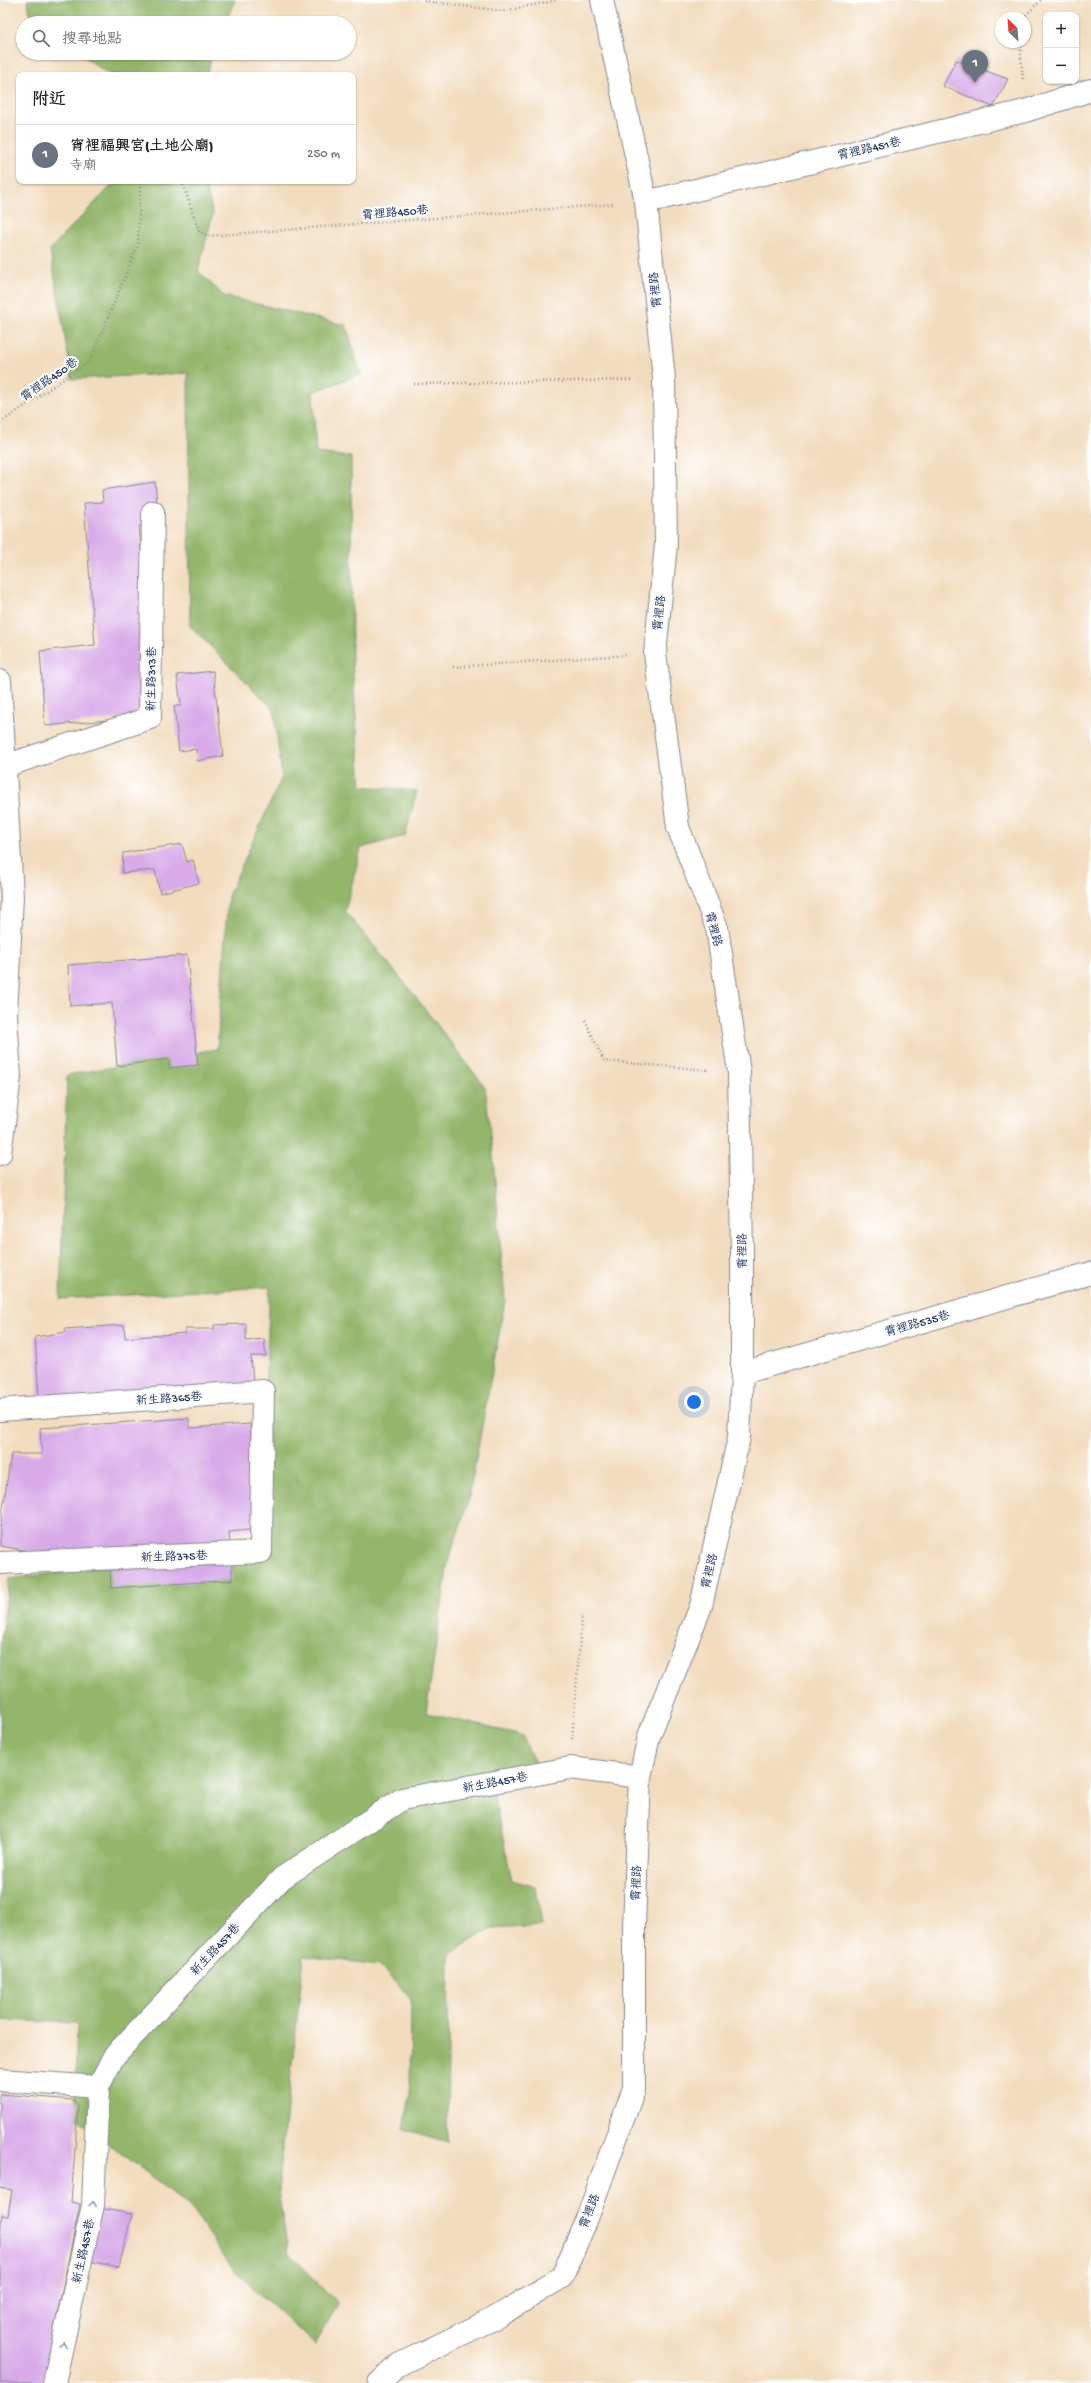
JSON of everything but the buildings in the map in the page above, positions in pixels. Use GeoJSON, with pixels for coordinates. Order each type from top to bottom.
{"type":"FeatureCollection","features":[{"type":"Feature","properties":{"kind":"street","name":"霄裡路"},"geometry":{"type":"LineString","coordinates":[[379,2383],[398,2365],[495,2318],[562,2277],[583,2228],[634,2089],[634,1927],[640,1776],[649,1736],[701,1606],[739,1437],[742,1373],[739,1072],[717,928],[678,827],[654,653],[666,545],[664,379],[646,202],[602,0]]}},
{"type":"Feature","properties":{"kind":"street","name":"霄裡路451巷"},"geometry":{"type":"LineString","coordinates":[[646,202],[1025,111],[1091,90]]}},
{"type":"Feature","properties":{"kind":"street","name":"新生路313巷"},"geometry":{"type":"LineString","coordinates":[[5,766],[150,718],[153,512]]}},
{"type":"Feature","properties":{"kind":"street"},"geometry":{"type":"LineString","coordinates":[[0,681],[5,766],[5,844],[12,896],[3,1016],[10,1077],[0,1154]]}},
{"type":"Feature","properties":{"kind":"street","name":"霄裡路535巷"},"geometry":{"type":"LineString","coordinates":[[742,1373],[1091,1273]]}},
{"type":"Feature","properties":{"kind":"street","name":"新生路365巷"},"geometry":{"type":"LineString","coordinates":[[0,1410],[263,1391],[262,1466]]}},
{"type":"Feature","properties":{"kind":"street","name":"新生路375巷"},"geometry":{"type":"LineString","coordinates":[[0,1563],[261,1552],[262,1466]]}},
{"type":"Feature","properties":{"kind":"street","name":"新生路457巷"},"geometry":{"type":"LineString","coordinates":[[54,2383],[93,2205],[98,2087],[114,2056],[282,1878],[402,1799],[570,1768],[640,1776]]}},
{"type":"Feature","properties":{"kind":"street"},"geometry":{"type":"LineString","coordinates":[[0,2080],[98,2087]]}},
{"type":"Feature","properties":{"kind":"path"},"geometry":{"type":"LineString","coordinates":[[424,1],[502,12],[558,0]]}},
{"type":"Feature","properties":{"kind":"path"},"geometry":{"type":"LineString","coordinates":[[1029,12],[1041,0]]}},
{"type":"Feature","properties":{"kind":"path"},"geometry":{"type":"LineString","coordinates":[[1020,48],[1025,111]]}},
{"type":"Feature","properties":{"kind":"path","name":"霄裡路450巷"},"geometry":{"type":"LineString","coordinates":[[0,424],[90,362],[138,245],[140,184]]}},
{"type":"Feature","properties":{"kind":"path","name":"霄裡路450巷"},"geometry":{"type":"LineString","coordinates":[[183,184],[199,231],[207,236],[646,202]]}},
{"type":"Feature","properties":{"kind":"path"},"geometry":{"type":"LineString","coordinates":[[414,384],[664,379]]}},
{"type":"Feature","properties":{"kind":"path"},"geometry":{"type":"LineString","coordinates":[[453,667],[654,653]]}},
{"type":"Feature","properties":{"kind":"path"},"geometry":{"type":"LineString","coordinates":[[585,1020],[604,1061],[739,1072]]}},
{"type":"Feature","properties":{"kind":"path"},"geometry":{"type":"LineString","coordinates":[[570,1768],[582,1616]]}},
{"type":"Feature","properties":{"kind":"green space"},"geometry":{"type":"Polygon","coordinates":[[[27,0],[235,0],[228,16],[31,16],[27,0]]]}},
{"type":"Feature","properties":{"kind":"green space"},"geometry":{"type":"Polygon","coordinates":[[[89,60],[210,60],[208,72],[106,72],[89,60]]]}},
{"type":"Feature","properties":{"kind":"green space"},"geometry":{"type":"Polygon","coordinates":[[[113,184],[205,184],[213,214],[198,271],[224,296],[346,325],[361,374],[313,392],[316,453],[351,457],[352,662],[361,786],[417,791],[405,836],[361,848],[345,911],[408,987],[485,1087],[492,1144],[505,1301],[468,1502],[448,1562],[426,1713],[522,1735],[538,1769],[491,1783],[512,1880],[536,1887],[542,1925],[491,1928],[449,1955],[447,2142],[404,2129],[410,2095],[411,1999],[380,1965],[304,1956],[278,2191],[288,2251],[338,2304],[315,2345],[231,2267],[189,2206],[74,2116],[77,2023],[0,2020],[0,1646],[9,1579],[258,1547],[270,1287],[60,1299],[67,1075],[217,1049],[228,896],[282,777],[274,710],[190,626],[188,373],[72,379],[50,249],[113,184]]]}},
{"type":"Feature","properties":{"kind":"place","name":"宵裡福興宮(土地公廟)"},"geometry":{"type":"Point","coordinates":[975,83]}}]}
